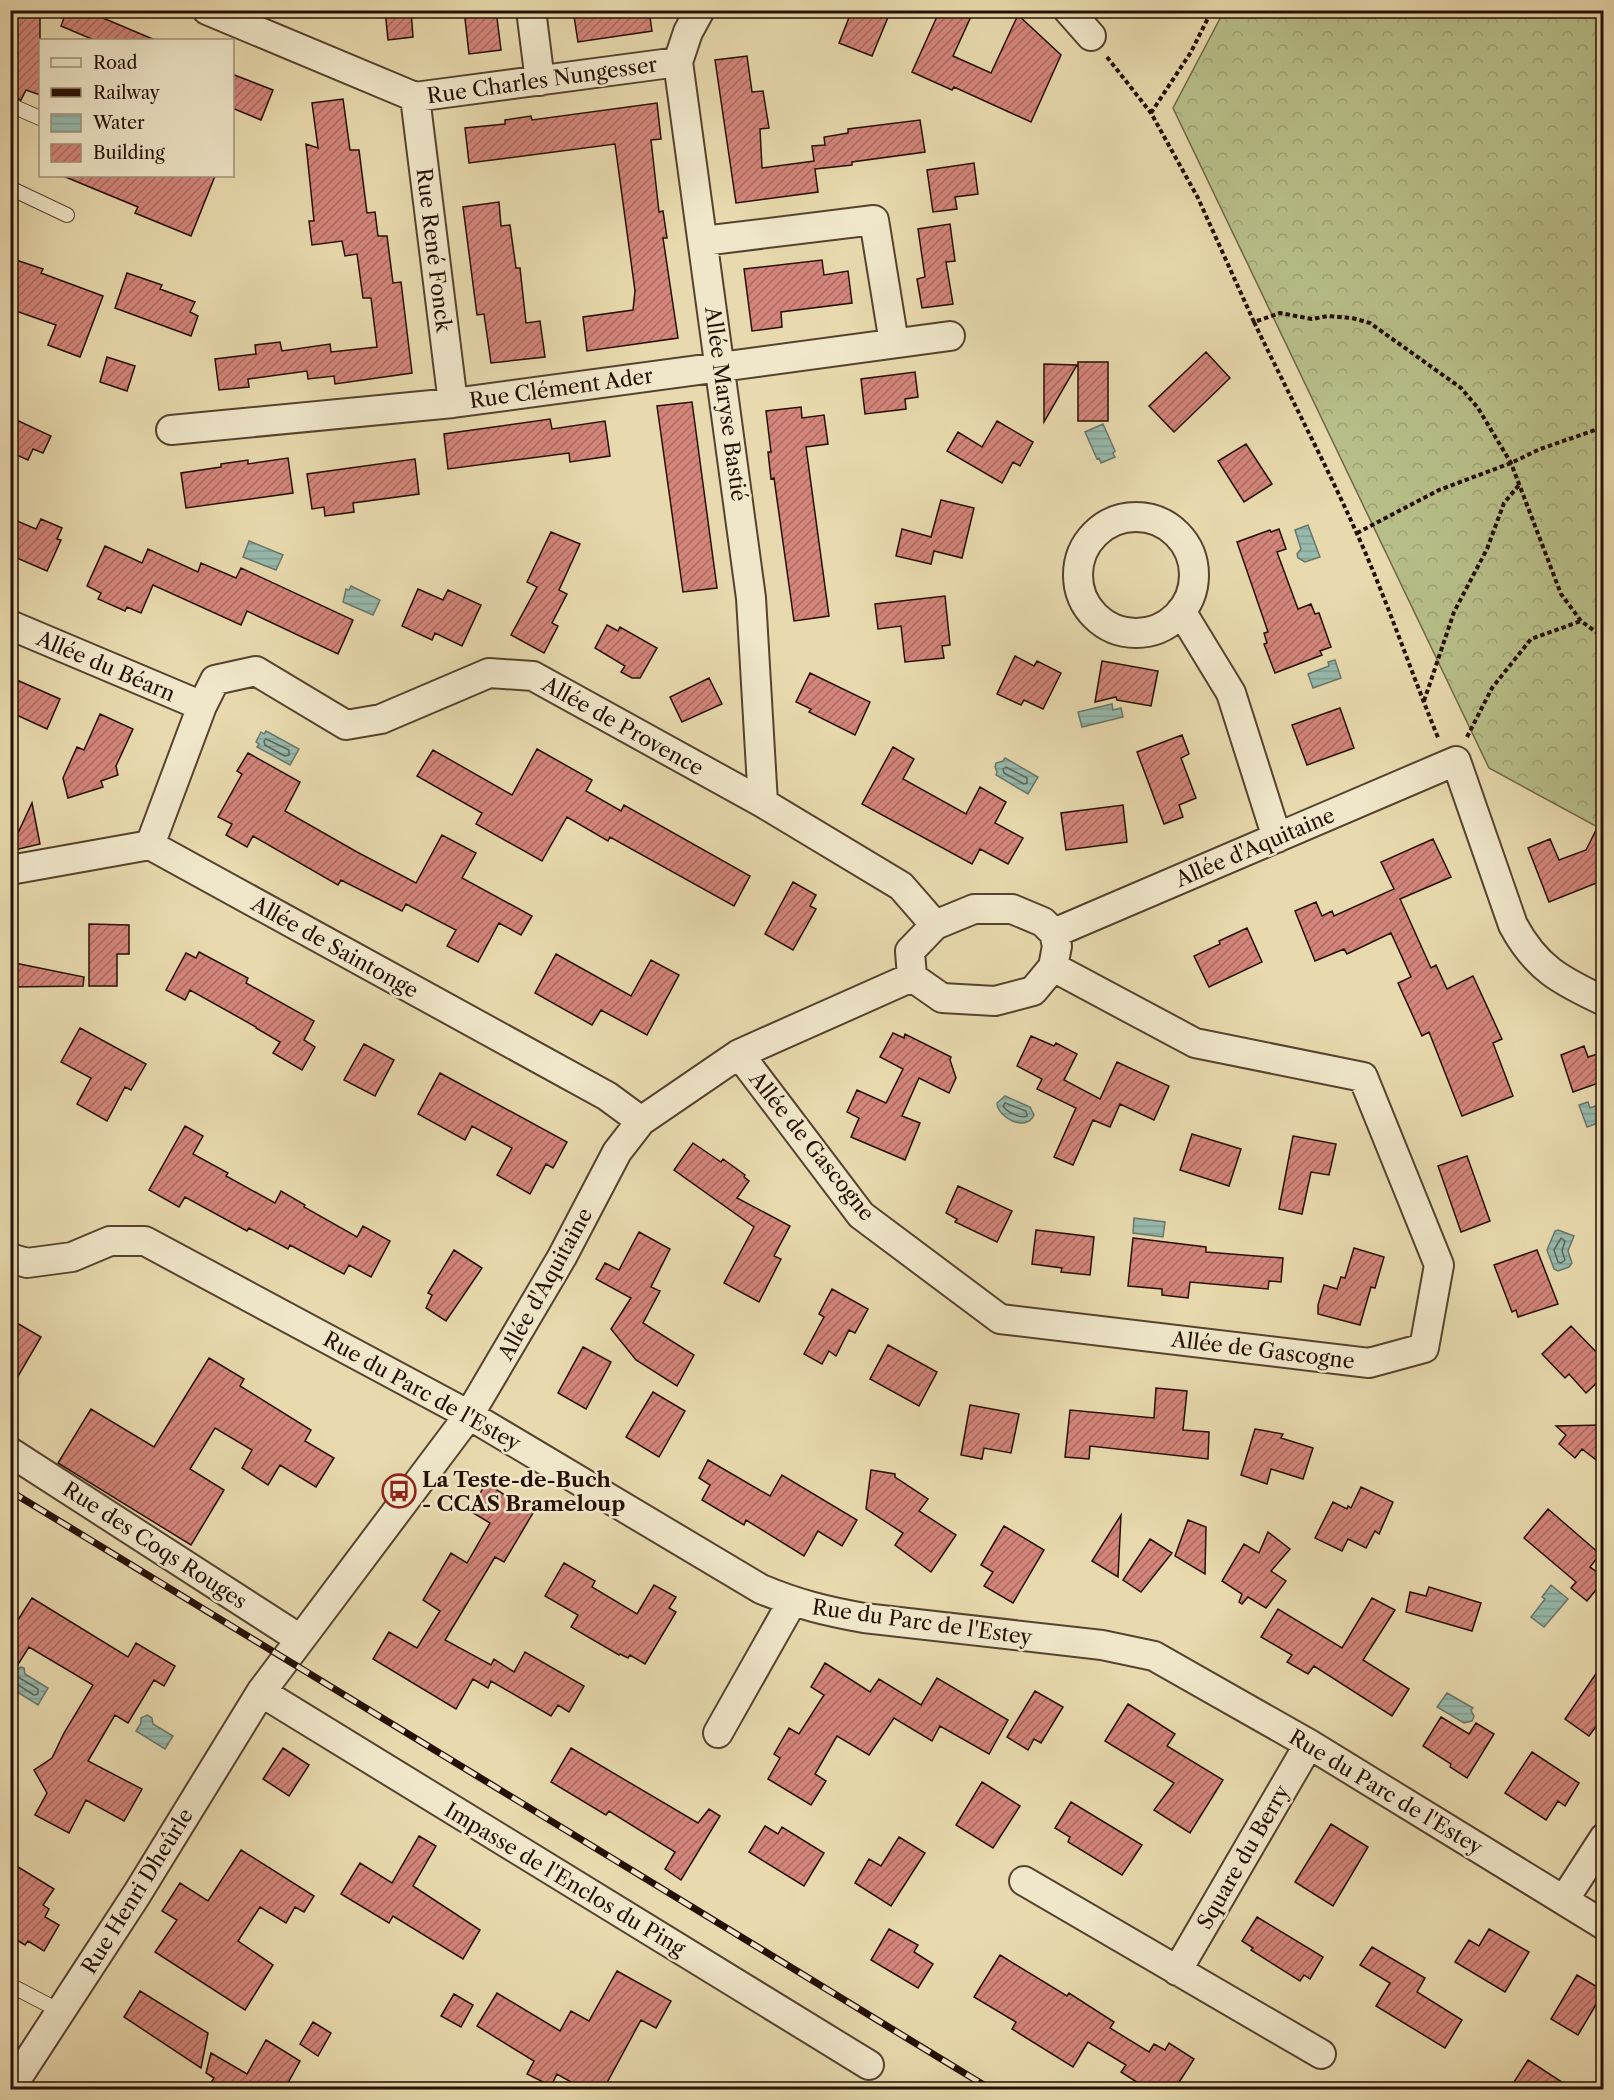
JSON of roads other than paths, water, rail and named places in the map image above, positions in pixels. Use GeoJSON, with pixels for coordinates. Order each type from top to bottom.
{"type":"FeatureCollection","features":[{"type":"Feature","properties":{"kind":"street","name":"Rue Charles Nungesser"},"geometry":{"type":"LineString","coordinates":[[207,10],[415,97],[678,62]]}},
{"type":"Feature","properties":{"kind":"street"},"geometry":{"type":"LineString","coordinates":[[531,10],[540,81]]}},
{"type":"Feature","properties":{"kind":"street","name":"Allée Maryse Bastié"},"geometry":{"type":"LineString","coordinates":[[700,10],[688,32],[678,62],[752,598],[763,803]]}},
{"type":"Feature","properties":{"kind":"street"},"geometry":{"type":"LineString","coordinates":[[1068,10],[1091,36]]}},
{"type":"Feature","properties":{"kind":"street","name":"Rue René Fonck"},"geometry":{"type":"LineString","coordinates":[[415,97],[453,403]]}},
{"type":"Feature","properties":{"kind":"street"},"geometry":{"type":"LineString","coordinates":[[703,241],[874,220],[894,343]]}},
{"type":"Feature","properties":{"kind":"street","name":"Rue Clément Ader"},"geometry":{"type":"LineString","coordinates":[[171,430],[453,403],[950,336]]}},
{"type":"Feature","properties":{"kind":"street"},"geometry":{"type":"LineString","coordinates":[[1127,517],[1147,517],[1165,524],[1181,537],[1191,554],[1194,574],[1191,594],[1181,611],[1168,624],[1150,631],[1132,633],[1114,629],[1098,620],[1086,605],[1078,588],[1077,569],[1082,552],[1092,536],[1107,523],[1127,517]]}},
{"type":"Feature","properties":{"kind":"street"},"geometry":{"type":"LineString","coordinates":[[1181,611],[1231,693],[1277,838]]}},
{"type":"Feature","properties":{"kind":"street","name":"Allée du Béarn"},"geometry":{"type":"LineString","coordinates":[[10,625],[201,706]]}},
{"type":"Feature","properties":{"kind":"street","name":"Allée de Provence"},"geometry":{"type":"LineString","coordinates":[[150,845],[201,706],[215,680],[256,671],[346,725],[381,719],[489,673],[533,676],[763,803],[901,886],[935,925]]}},
{"type":"Feature","properties":{"kind":"street","name":"Allée d'Aquitaine"},"geometry":{"type":"LineString","coordinates":[[1054,933],[1456,760],[1514,925],[1524,945],[1550,972],[1604,1001]]}},
{"type":"Feature","properties":{"kind":"street"},"geometry":{"type":"LineString","coordinates":[[10,870],[150,845]]}},
{"type":"Feature","properties":{"kind":"street","name":"Allée de Saintonge"},"geometry":{"type":"LineString","coordinates":[[150,845],[606,1096],[641,1121]]}},
{"type":"Feature","properties":{"kind":"street"},"geometry":{"type":"LineString","coordinates":[[974,909],[1012,909],[1043,922],[1054,933],[1057,946],[1053,967],[1033,991],[995,1001],[942,998],[912,977],[910,951],[935,925],[974,909]]}},
{"type":"Feature","properties":{"kind":"street","name":"Allée de Gascogne"},"geometry":{"type":"LineString","coordinates":[[739,1054],[861,1215],[1000,1319],[1369,1363],[1424,1348],[1439,1265],[1363,1077],[1195,1043],[1053,967]]}},
{"type":"Feature","properties":{"kind":"street","name":"Allée d'Aquitaine"},"geometry":{"type":"LineString","coordinates":[[261,1692],[469,1415],[562,1257],[617,1152],[641,1121],[739,1054],[912,977]]}},
{"type":"Feature","properties":{"kind":"street","name":"Rue du Parc de l'Estey"},"geometry":{"type":"LineString","coordinates":[[10,1258],[27,1263],[72,1257],[110,1241],[145,1241],[469,1415],[761,1589],[792,1602],[864,1618],[1102,1645],[1154,1656],[1309,1744],[1604,1925]]}},
{"type":"Feature","properties":{"kind":"street","name":"Rue des Coqs Rouges"},"geometry":{"type":"LineString","coordinates":[[10,1452],[300,1639]]}},
{"type":"Feature","properties":{"kind":"street"},"geometry":{"type":"LineString","coordinates":[[718,1733],[792,1602]]}},
{"type":"Feature","properties":{"kind":"street","name":"Rue Henri Dheûrle"},"geometry":{"type":"LineString","coordinates":[[10,2089],[137,1894],[261,1692]]}},
{"type":"Feature","properties":{"kind":"street","name":"Impasse de l'Enclos du Ping"},"geometry":{"type":"LineString","coordinates":[[261,1692],[869,2065]]}},
{"type":"Feature","properties":{"kind":"street","name":"Square du Berry"},"geometry":{"type":"LineString","coordinates":[[1177,1971],[1309,1744]]}},
{"type":"Feature","properties":{"kind":"street"},"geometry":{"type":"LineString","coordinates":[[1564,1900],[1604,1838]]}},
{"type":"Feature","properties":{"kind":"street"},"geometry":{"type":"LineString","coordinates":[[1024,1881],[1321,2054]]}},
{"type":"Feature","properties":{"kind":"lane"},"geometry":{"type":"LineString","coordinates":[[10,105],[39,118]]}},
{"type":"Feature","properties":{"kind":"lane"},"geometry":{"type":"LineString","coordinates":[[10,188],[67,215]]}},
{"type":"Feature","properties":{"kind":"lane"},"geometry":{"type":"LineString","coordinates":[[10,1985],[60,2011]]}},
{"type":"Feature","properties":{"kind":"water"},"geometry":{"type":"Polygon","coordinates":[[[1103,424],[1115,451],[1113,453],[1115,457],[1101,463],[1085,432],[1103,424]]]}},
{"type":"Feature","properties":{"kind":"water"},"geometry":{"type":"Polygon","coordinates":[[[1308,525],[1320,557],[1305,562],[1298,558],[1297,554],[1301,549],[1295,530],[1308,525]]]}},
{"type":"Feature","properties":{"kind":"water"},"geometry":{"type":"Polygon","coordinates":[[[249,541],[283,555],[276,570],[243,557],[249,541]]]}},
{"type":"Feature","properties":{"kind":"water"},"geometry":{"type":"Polygon","coordinates":[[[351,586],[380,600],[373,615],[343,602],[346,589],[349,590],[351,586]]]}},
{"type":"Feature","properties":{"kind":"water"},"geometry":{"type":"Polygon","coordinates":[[[1335,660],[1341,678],[1313,688],[1308,674],[1329,666],[1328,662],[1335,660]]]}},
{"type":"Feature","properties":{"kind":"water"},"geometry":{"type":"Polygon","coordinates":[[[1112,704],[1113,710],[1121,708],[1123,717],[1082,727],[1078,712],[1112,704]]]}},
{"type":"Feature","properties":{"kind":"water"},"geometry":{"type":"Polygon","coordinates":[[[266,731],[299,749],[290,765],[257,747],[259,744],[256,742],[261,732],[264,734],[266,731]]]}},
{"type":"Feature","properties":{"kind":"water"},"geometry":{"type":"Polygon","coordinates":[[[1005,758],[1038,777],[1028,794],[996,775],[996,763],[1005,758]]]}},
{"type":"Feature","properties":{"kind":"water"},"geometry":{"type":"Polygon","coordinates":[[[1005,1096],[1030,1107],[1034,1115],[1025,1123],[1007,1118],[998,1108],[997,1103],[1005,1096]]]}},
{"type":"Feature","properties":{"kind":"water"},"geometry":{"type":"Polygon","coordinates":[[[1588,1102],[1590,1108],[1603,1103],[1604,1121],[1587,1127],[1579,1105],[1588,1102]]]}},
{"type":"Feature","properties":{"kind":"water"},"geometry":{"type":"Polygon","coordinates":[[[1134,1218],[1165,1222],[1163,1237],[1133,1233],[1134,1218]]]}},
{"type":"Feature","properties":{"kind":"water"},"geometry":{"type":"Polygon","coordinates":[[[1555,1231],[1574,1236],[1568,1251],[1572,1263],[1569,1267],[1558,1271],[1554,1269],[1547,1250],[1555,1231]]]}},
{"type":"Feature","properties":{"kind":"water"},"geometry":{"type":"Polygon","coordinates":[[[1551,1585],[1568,1599],[1544,1627],[1531,1617],[1545,1599],[1542,1597],[1551,1585]]]}},
{"type":"Feature","properties":{"kind":"water"},"geometry":{"type":"Polygon","coordinates":[[[21,1667],[24,1668],[25,1674],[48,1688],[38,1705],[11,1688],[12,1675],[21,1667]]]}},
{"type":"Feature","properties":{"kind":"water"},"geometry":{"type":"Polygon","coordinates":[[[1447,1693],[1473,1708],[1471,1710],[1474,1716],[1472,1721],[1464,1723],[1437,1707],[1447,1693]]]}},
{"type":"Feature","properties":{"kind":"water"},"geometry":{"type":"Polygon","coordinates":[[[147,1715],[152,1718],[153,1724],[173,1736],[165,1749],[136,1731],[141,1718],[147,1715]]]}},
{"type":"Feature","properties":{"kind":"railway"},"geometry":{"type":"LineString","coordinates":[[10,1491],[992,2090]]}},
{"type":"Feature","properties":{"kind":"place","name":"La Teste-de-Buch - CCAS Brameloup"},"geometry":{"type":"Point","coordinates":[399,1491]}}]}
